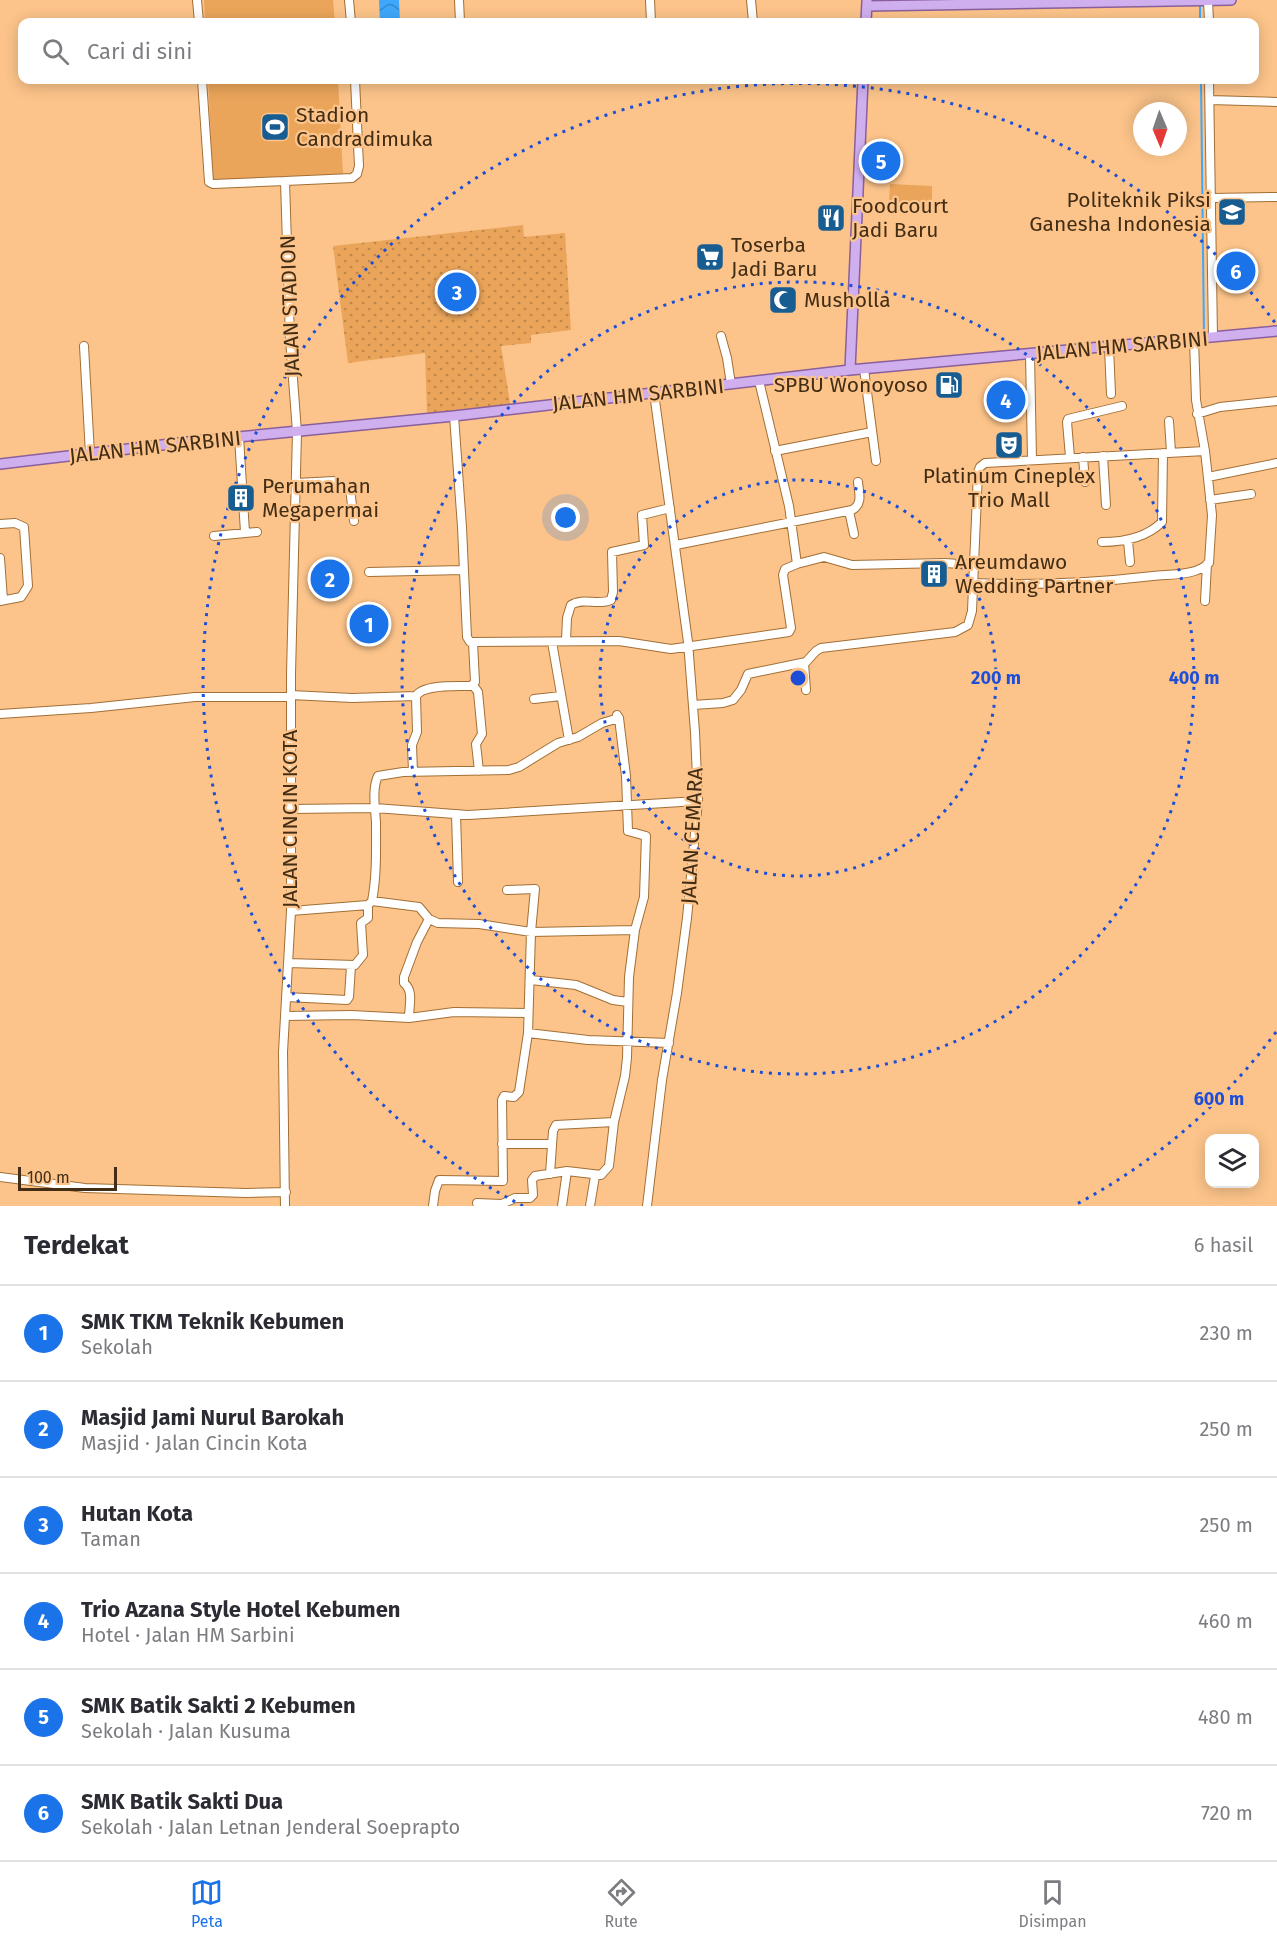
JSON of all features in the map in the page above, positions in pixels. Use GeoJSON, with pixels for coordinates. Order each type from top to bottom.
{"type":"FeatureCollection","features":[{"type":"Feature","properties":{"kind":"main road"},"geometry":{"type":"LineString","coordinates":[[866,18],[867,3],[1231,0]]}},
{"type":"Feature","properties":{"kind":"main road"},"geometry":{"type":"LineString","coordinates":[[850,370],[863,84]]}},
{"type":"Feature","properties":{"kind":"main road","name":"JALAN HM SARBINI"},"geometry":{"type":"LineString","coordinates":[[0,464],[454,416],[850,370],[1277,331]]}},
{"type":"Feature","properties":{"kind":"street"},"geometry":{"type":"LineString","coordinates":[[197,0],[199,18]]}},
{"type":"Feature","properties":{"kind":"street"},"geometry":{"type":"LineString","coordinates":[[350,0],[351,18]]}},
{"type":"Feature","properties":{"kind":"street"},"geometry":{"type":"LineString","coordinates":[[459,0],[460,18]]}},
{"type":"Feature","properties":{"kind":"street"},"geometry":{"type":"LineString","coordinates":[[650,0],[651,18]]}},
{"type":"Feature","properties":{"kind":"street"},"geometry":{"type":"LineString","coordinates":[[751,0],[753,18]]}},
{"type":"Feature","properties":{"kind":"street"},"geometry":{"type":"LineString","coordinates":[[1208,0],[1209,18]]}},
{"type":"Feature","properties":{"kind":"street"},"geometry":{"type":"LineString","coordinates":[[202,84],[209,182],[213,184],[352,178],[357,174],[359,166],[355,84]]}},
{"type":"Feature","properties":{"kind":"street"},"geometry":{"type":"LineString","coordinates":[[1205,601],[1212,538],[1205,451],[1197,414],[1211,198],[1209,84]]}},
{"type":"Feature","properties":{"kind":"street"},"geometry":{"type":"LineString","coordinates":[[1210,100],[1277,102]]}},
{"type":"Feature","properties":{"kind":"street","name":"JALAN STADION"},"geometry":{"type":"LineString","coordinates":[[285,181],[290,339],[297,432]]}},
{"type":"Feature","properties":{"kind":"street"},"geometry":{"type":"LineString","coordinates":[[1211,198],[1277,197]]}},
{"type":"Feature","properties":{"kind":"street"},"geometry":{"type":"LineString","coordinates":[[720,336],[731,384]]}},
{"type":"Feature","properties":{"kind":"street"},"geometry":{"type":"LineString","coordinates":[[84,346],[90,454]]}},
{"type":"Feature","properties":{"kind":"street"},"geometry":{"type":"LineString","coordinates":[[1109,347],[1111,394]]}},
{"type":"Feature","properties":{"kind":"street"},"geometry":{"type":"LineString","coordinates":[[1030,354],[1032,459]]}},
{"type":"Feature","properties":{"kind":"street"},"geometry":{"type":"LineString","coordinates":[[864,369],[876,460]]}},
{"type":"Feature","properties":{"kind":"street"},"geometry":{"type":"LineString","coordinates":[[759,381],[792,521],[798,564]]}},
{"type":"Feature","properties":{"kind":"street","name":"JALAN CEMARA"},"geometry":{"type":"LineString","coordinates":[[647,1206],[662,1080],[687,918],[698,801],[688,647],[654,393]]}},
{"type":"Feature","properties":{"kind":"street"},"geometry":{"type":"LineString","coordinates":[[1197,414],[1220,407],[1277,400]]}},
{"type":"Feature","properties":{"kind":"street"},"geometry":{"type":"LineString","coordinates":[[1070,457],[1068,418],[1122,406]]}},
{"type":"Feature","properties":{"kind":"street"},"geometry":{"type":"LineString","coordinates":[[454,416],[468,637],[473,642],[620,641],[671,649],[688,647],[790,631],[783,575],[785,569],[798,564],[824,557],[852,565],[945,563],[974,565]]}},
{"type":"Feature","properties":{"kind":"street"},"geometry":{"type":"LineString","coordinates":[[1102,542],[1128,541],[1141,536],[1162,522],[1169,421]]}},
{"type":"Feature","properties":{"kind":"street","name":"JALAN CINCIN KOTA"},"geometry":{"type":"LineString","coordinates":[[285,1206],[283,1112],[285,1016],[291,911],[291,696],[297,432]]}},
{"type":"Feature","properties":{"kind":"street"},"geometry":{"type":"LineString","coordinates":[[775,451],[872,432]]}},
{"type":"Feature","properties":{"kind":"street"},"geometry":{"type":"LineString","coordinates":[[239,437],[245,532]]}},
{"type":"Feature","properties":{"kind":"street"},"geometry":{"type":"LineString","coordinates":[[693,705],[733,700],[741,690],[746,676],[752,672],[804,663],[821,648],[955,632],[968,625],[973,583],[980,467],[991,461],[1205,451]]}},
{"type":"Feature","properties":{"kind":"street"},"geometry":{"type":"LineString","coordinates":[[1103,456],[1106,505]]}},
{"type":"Feature","properties":{"kind":"street"},"geometry":{"type":"LineString","coordinates":[[1083,457],[1085,482]]}},
{"type":"Feature","properties":{"kind":"street"},"geometry":{"type":"LineString","coordinates":[[1208,477],[1277,463]]}},
{"type":"Feature","properties":{"kind":"street"},"geometry":{"type":"LineString","coordinates":[[296,483],[334,481],[338,488],[350,489],[354,521]]}},
{"type":"Feature","properties":{"kind":"street"},"geometry":{"type":"LineString","coordinates":[[675,545],[849,511],[859,504],[858,482]]}},
{"type":"Feature","properties":{"kind":"street"},"geometry":{"type":"LineString","coordinates":[[1210,500],[1251,494]]}},
{"type":"Feature","properties":{"kind":"street"},"geometry":{"type":"LineString","coordinates":[[566,640],[567,618],[571,605],[578,602],[599,603],[611,600],[613,592],[612,552],[644,545],[642,515],[670,508]]}},
{"type":"Feature","properties":{"kind":"street"},"geometry":{"type":"LineString","coordinates":[[849,511],[854,534]]}},
{"type":"Feature","properties":{"kind":"street"},"geometry":{"type":"LineString","coordinates":[[0,524],[22,524],[26,543],[28,586],[21,597],[2,601],[0,558]]}},
{"type":"Feature","properties":{"kind":"street"},"geometry":{"type":"LineString","coordinates":[[214,536],[257,532]]}},
{"type":"Feature","properties":{"kind":"street"},"geometry":{"type":"LineString","coordinates":[[1128,541],[1130,562]]}},
{"type":"Feature","properties":{"kind":"street"},"geometry":{"type":"LineString","coordinates":[[973,583],[1076,584],[1181,573],[1202,569],[1208,564]]}},
{"type":"Feature","properties":{"kind":"street"},"geometry":{"type":"LineString","coordinates":[[369,572],[464,570]]}},
{"type":"Feature","properties":{"kind":"street"},"geometry":{"type":"LineString","coordinates":[[473,642],[475,682],[473,685]]}},
{"type":"Feature","properties":{"kind":"street"},"geometry":{"type":"LineString","coordinates":[[552,642],[569,740]]}},
{"type":"Feature","properties":{"kind":"street"},"geometry":{"type":"LineString","coordinates":[[804,663],[806,690]]}},
{"type":"Feature","properties":{"kind":"street"},"geometry":{"type":"LineString","coordinates":[[413,772],[412,745],[417,732],[416,696],[418,692],[426,689],[473,685]]}},
{"type":"Feature","properties":{"kind":"street"},"geometry":{"type":"LineString","coordinates":[[473,685],[477,689],[482,734],[476,744],[478,771]]}},
{"type":"Feature","properties":{"kind":"street"},"geometry":{"type":"LineString","coordinates":[[0,714],[90,708],[195,697],[416,696]]}},
{"type":"Feature","properties":{"kind":"street"},"geometry":{"type":"LineString","coordinates":[[534,699],[561,696]]}},
{"type":"Feature","properties":{"kind":"street"},"geometry":{"type":"LineString","coordinates":[[288,963],[351,966],[357,963],[363,955],[361,922],[368,918],[375,884],[375,808],[378,776],[413,772],[509,770],[519,767],[558,743],[587,733],[618,716],[626,776],[628,831],[646,836],[644,897],[635,930],[629,977],[625,1076],[614,1122],[609,1167],[601,1175],[595,1176],[567,1171],[533,1177],[533,1195],[530,1198],[515,1198],[502,1204],[477,1203]]}},
{"type":"Feature","properties":{"kind":"street"},"geometry":{"type":"LineString","coordinates":[[290,809],[375,808],[456,814],[516,813],[698,801]]}},
{"type":"Feature","properties":{"kind":"street"},"geometry":{"type":"LineString","coordinates":[[456,814],[458,882]]}},
{"type":"Feature","properties":{"kind":"street"},"geometry":{"type":"LineString","coordinates":[[433,1206],[439,1180],[503,1181],[502,1100],[504,1096],[514,1097],[519,1092],[528,1033],[531,932],[535,889],[507,890]]}},
{"type":"Feature","properties":{"kind":"street"},"geometry":{"type":"LineString","coordinates":[[291,911],[370,903],[419,907],[429,919],[438,923],[479,924],[531,932],[635,930]]}},
{"type":"Feature","properties":{"kind":"street"},"geometry":{"type":"LineString","coordinates":[[408,1018],[410,987],[404,983],[404,977],[417,942],[429,919]]}},
{"type":"Feature","properties":{"kind":"street"},"geometry":{"type":"LineString","coordinates":[[286,997],[347,1000],[351,966]]}},
{"type":"Feature","properties":{"kind":"street"},"geometry":{"type":"LineString","coordinates":[[531,980],[576,985],[613,1000],[628,1002]]}},
{"type":"Feature","properties":{"kind":"street"},"geometry":{"type":"LineString","coordinates":[[285,1016],[351,1014],[408,1018],[454,1012],[528,1013]]}},
{"type":"Feature","properties":{"kind":"street"},"geometry":{"type":"LineString","coordinates":[[528,1033],[627,1043],[669,1043]]}},
{"type":"Feature","properties":{"kind":"street"},"geometry":{"type":"LineString","coordinates":[[550,1174],[553,1129],[557,1124],[614,1122]]}},
{"type":"Feature","properties":{"kind":"street"},"geometry":{"type":"LineString","coordinates":[[502,1144],[552,1144]]}},
{"type":"Feature","properties":{"kind":"street"},"geometry":{"type":"LineString","coordinates":[[562,1206],[567,1171]]}},
{"type":"Feature","properties":{"kind":"street"},"geometry":{"type":"LineString","coordinates":[[0,1176],[85,1188],[285,1192]]}},
{"type":"Feature","properties":{"kind":"street"},"geometry":{"type":"LineString","coordinates":[[590,1206],[595,1176]]}},
{"type":"Feature","properties":{"kind":"shaded area"},"geometry":{"type":"Polygon","coordinates":[[[204,0],[333,0],[335,18],[205,18],[204,0]]]}},
{"type":"Feature","properties":{"kind":"shaded area","name":"Stadion Candradimuka"},"geometry":{"type":"Polygon","coordinates":[[[208,84],[338,84],[343,174],[213,181],[208,84]]]}},
{"type":"Feature","properties":{"kind":"shaded area"},"geometry":{"type":"Polygon","coordinates":[[[890,184],[932,186],[932,204],[889,202],[890,184]]]}},
{"type":"Feature","properties":{"kind":"shaded area"},"geometry":{"type":"Polygon","coordinates":[[[523,225],[524,237],[565,233],[571,330],[531,335],[531,343],[501,346],[511,409],[427,413],[425,353],[348,363],[333,246],[523,225]]]}},
{"type":"Feature","properties":{"kind":"water"},"geometry":{"type":"Polygon","coordinates":[[[379,0],[399,0],[400,18],[380,18],[379,0]]]}},
{"type":"Feature","properties":{"kind":"waterway"},"geometry":{"type":"LineString","coordinates":[[1200,5],[1200,18]]}},
{"type":"Feature","properties":{"kind":"waterway"},"geometry":{"type":"LineString","coordinates":[[1201,84],[1204,336]]}},
{"type":"Feature","properties":{"kind":"place","name":"Stadion Candradimuka"},"geometry":{"type":"Point","coordinates":[275,127]}},
{"type":"Feature","properties":{"kind":"place","name":"SMK Batik Sakti 2 Kebumen"},"geometry":{"type":"Point","coordinates":[881,161]}},
{"type":"Feature","properties":{"kind":"place","name":"Politeknik Piksi Ganesha Indonesia"},"geometry":{"type":"Point","coordinates":[1232,212]}},
{"type":"Feature","properties":{"kind":"place","name":"Foodcourt Jadi Baru"},"geometry":{"type":"Point","coordinates":[831,218]}},
{"type":"Feature","properties":{"kind":"place","name":"Toserba Jadi Baru"},"geometry":{"type":"Point","coordinates":[710,257]}},
{"type":"Feature","properties":{"kind":"place","name":"SMK Batik Sakti Dua"},"geometry":{"type":"Point","coordinates":[1236,271]}},
{"type":"Feature","properties":{"kind":"place","name":"Hutan Kota"},"geometry":{"type":"Point","coordinates":[457,292]}},
{"type":"Feature","properties":{"kind":"place","name":"Musholla"},"geometry":{"type":"Point","coordinates":[783,300]}},
{"type":"Feature","properties":{"kind":"place","name":"SPBU Wonoyoso"},"geometry":{"type":"Point","coordinates":[949,385]}},
{"type":"Feature","properties":{"kind":"place","name":"Trio Azana Style Hotel Kebumen"},"geometry":{"type":"Point","coordinates":[1006,400]}},
{"type":"Feature","properties":{"kind":"place","name":"Platinum Cineplex Trio Mall"},"geometry":{"type":"Point","coordinates":[1009,445]}},
{"type":"Feature","properties":{"kind":"place","name":"Perumahan Megapermai"},"geometry":{"type":"Point","coordinates":[241,498]}},
{"type":"Feature","properties":{"kind":"place","name":"Areumdawo Wedding Partner"},"geometry":{"type":"Point","coordinates":[934,574]}},
{"type":"Feature","properties":{"kind":"place","name":"Masjid Jami Nurul Barokah"},"geometry":{"type":"Point","coordinates":[330,579]}},
{"type":"Feature","properties":{"kind":"place","name":"SMK TKM Teknik Kebumen"},"geometry":{"type":"Point","coordinates":[369,624]}}]}
